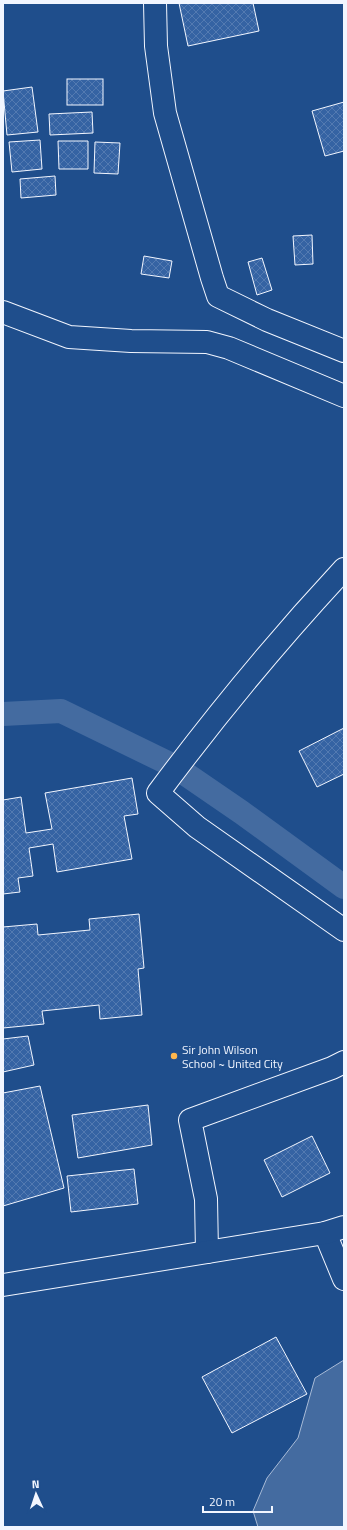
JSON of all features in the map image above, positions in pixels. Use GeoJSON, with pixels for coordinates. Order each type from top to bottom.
{"type":"FeatureCollection","features":[{"type":"Feature","properties":{"kind":"street"},"geometry":{"type":"LineString","coordinates":[[155,3],[156,46],[165,113],[218,296],[268,320],[344,351]]}},
{"type":"Feature","properties":{"kind":"street"},"geometry":{"type":"LineString","coordinates":[[3,312],[69,337],[131,341],[207,342],[228,348],[344,396]]}},
{"type":"Feature","properties":{"kind":"street"},"geometry":{"type":"LineString","coordinates":[[344,569],[303,613],[195,742],[158,793],[197,827],[344,930]]}},
{"type":"Feature","properties":{"kind":"street"},"geometry":{"type":"LineString","coordinates":[[208,1252],[206,1199],[190,1120],[344,1062]]}},
{"type":"Feature","properties":{"kind":"street"},"geometry":{"type":"LineString","coordinates":[[3,1286],[334,1230],[344,1279]]}},
{"type":"Feature","properties":{"kind":"water"},"geometry":{"type":"Polygon","coordinates":[[[344,1360],[344,1527],[258,1527],[253,1511],[267,1478],[298,1438],[315,1378],[344,1360]]]}},
{"type":"Feature","properties":{"kind":"building"},"geometry":{"type":"Polygon","coordinates":[[[179,3],[253,3],[259,31],[188,46],[179,3]]]}},
{"type":"Feature","properties":{"kind":"building"},"geometry":{"type":"Polygon","coordinates":[[[67,79],[103,79],[103,105],[67,105],[67,79]]]}},
{"type":"Feature","properties":{"kind":"building"},"geometry":{"type":"Polygon","coordinates":[[[32,87],[38,132],[7,135],[3,91],[32,87]]]}},
{"type":"Feature","properties":{"kind":"building"},"geometry":{"type":"Polygon","coordinates":[[[344,102],[344,151],[325,156],[312,111],[344,102]]]}},
{"type":"Feature","properties":{"kind":"building"},"geometry":{"type":"Polygon","coordinates":[[[92,112],[93,133],[50,135],[49,114],[92,112]]]}},
{"type":"Feature","properties":{"kind":"building"},"geometry":{"type":"Polygon","coordinates":[[[40,140],[42,169],[12,172],[9,142],[40,140]]]}},
{"type":"Feature","properties":{"kind":"building"},"geometry":{"type":"Polygon","coordinates":[[[58,141],[88,141],[88,169],[59,169],[58,141]]]}},
{"type":"Feature","properties":{"kind":"building"},"geometry":{"type":"Polygon","coordinates":[[[95,142],[120,143],[118,174],[94,173],[95,142]]]}},
{"type":"Feature","properties":{"kind":"building"},"geometry":{"type":"Polygon","coordinates":[[[55,176],[56,195],[21,198],[20,179],[55,176]]]}},
{"type":"Feature","properties":{"kind":"building"},"geometry":{"type":"Polygon","coordinates":[[[312,235],[313,264],[295,265],[293,236],[312,235]]]}},
{"type":"Feature","properties":{"kind":"building"},"geometry":{"type":"Polygon","coordinates":[[[144,256],[172,261],[169,278],[141,274],[144,256]]]}},
{"type":"Feature","properties":{"kind":"building"},"geometry":{"type":"Polygon","coordinates":[[[262,258],[272,290],[257,295],[248,262],[262,258]]]}},
{"type":"Feature","properties":{"kind":"building"},"geometry":{"type":"Polygon","coordinates":[[[344,728],[344,774],[317,787],[299,751],[344,728]]]}},
{"type":"Feature","properties":{"kind":"building"},"geometry":{"type":"Polygon","coordinates":[[[132,778],[138,814],[124,816],[132,859],[57,872],[53,844],[29,848],[33,876],[18,878],[20,892],[3,894],[3,800],[21,797],[26,833],[52,829],[45,793],[132,778]]]}},
{"type":"Feature","properties":{"kind":"building"},"geometry":{"type":"Polygon","coordinates":[[[139,914],[144,968],[138,969],[142,1015],[100,1019],[99,1005],[42,1011],[44,1024],[3,1028],[3,927],[37,924],[38,935],[90,930],[89,919],[139,914]]]}},
{"type":"Feature","properties":{"kind":"building"},"geometry":{"type":"Polygon","coordinates":[[[28,1036],[34,1065],[3,1072],[3,1039],[28,1036]]]}},
{"type":"Feature","properties":{"kind":"building"},"geometry":{"type":"Polygon","coordinates":[[[40,1086],[64,1188],[3,1206],[3,1093],[40,1086]]]}},
{"type":"Feature","properties":{"kind":"building"},"geometry":{"type":"Polygon","coordinates":[[[148,1105],[152,1145],[78,1158],[72,1115],[148,1105]]]}},
{"type":"Feature","properties":{"kind":"building"},"geometry":{"type":"Polygon","coordinates":[[[312,1136],[330,1173],[282,1197],[264,1160],[312,1136]]]}},
{"type":"Feature","properties":{"kind":"building"},"geometry":{"type":"Polygon","coordinates":[[[134,1169],[138,1204],[71,1212],[67,1176],[134,1169]]]}},
{"type":"Feature","properties":{"kind":"building"},"geometry":{"type":"Polygon","coordinates":[[[276,1337],[307,1394],[232,1433],[202,1377],[276,1337]]]}},
{"type":"Feature","properties":{"kind":"waterway"},"geometry":{"type":"LineString","coordinates":[[3,714],[61,711],[174,766],[241,812],[344,887]]}},
{"type":"Feature","properties":{"kind":"place","name":"Sir John Wilson School ~ United City"},"geometry":{"type":"Point","coordinates":[174,1056]}}]}
